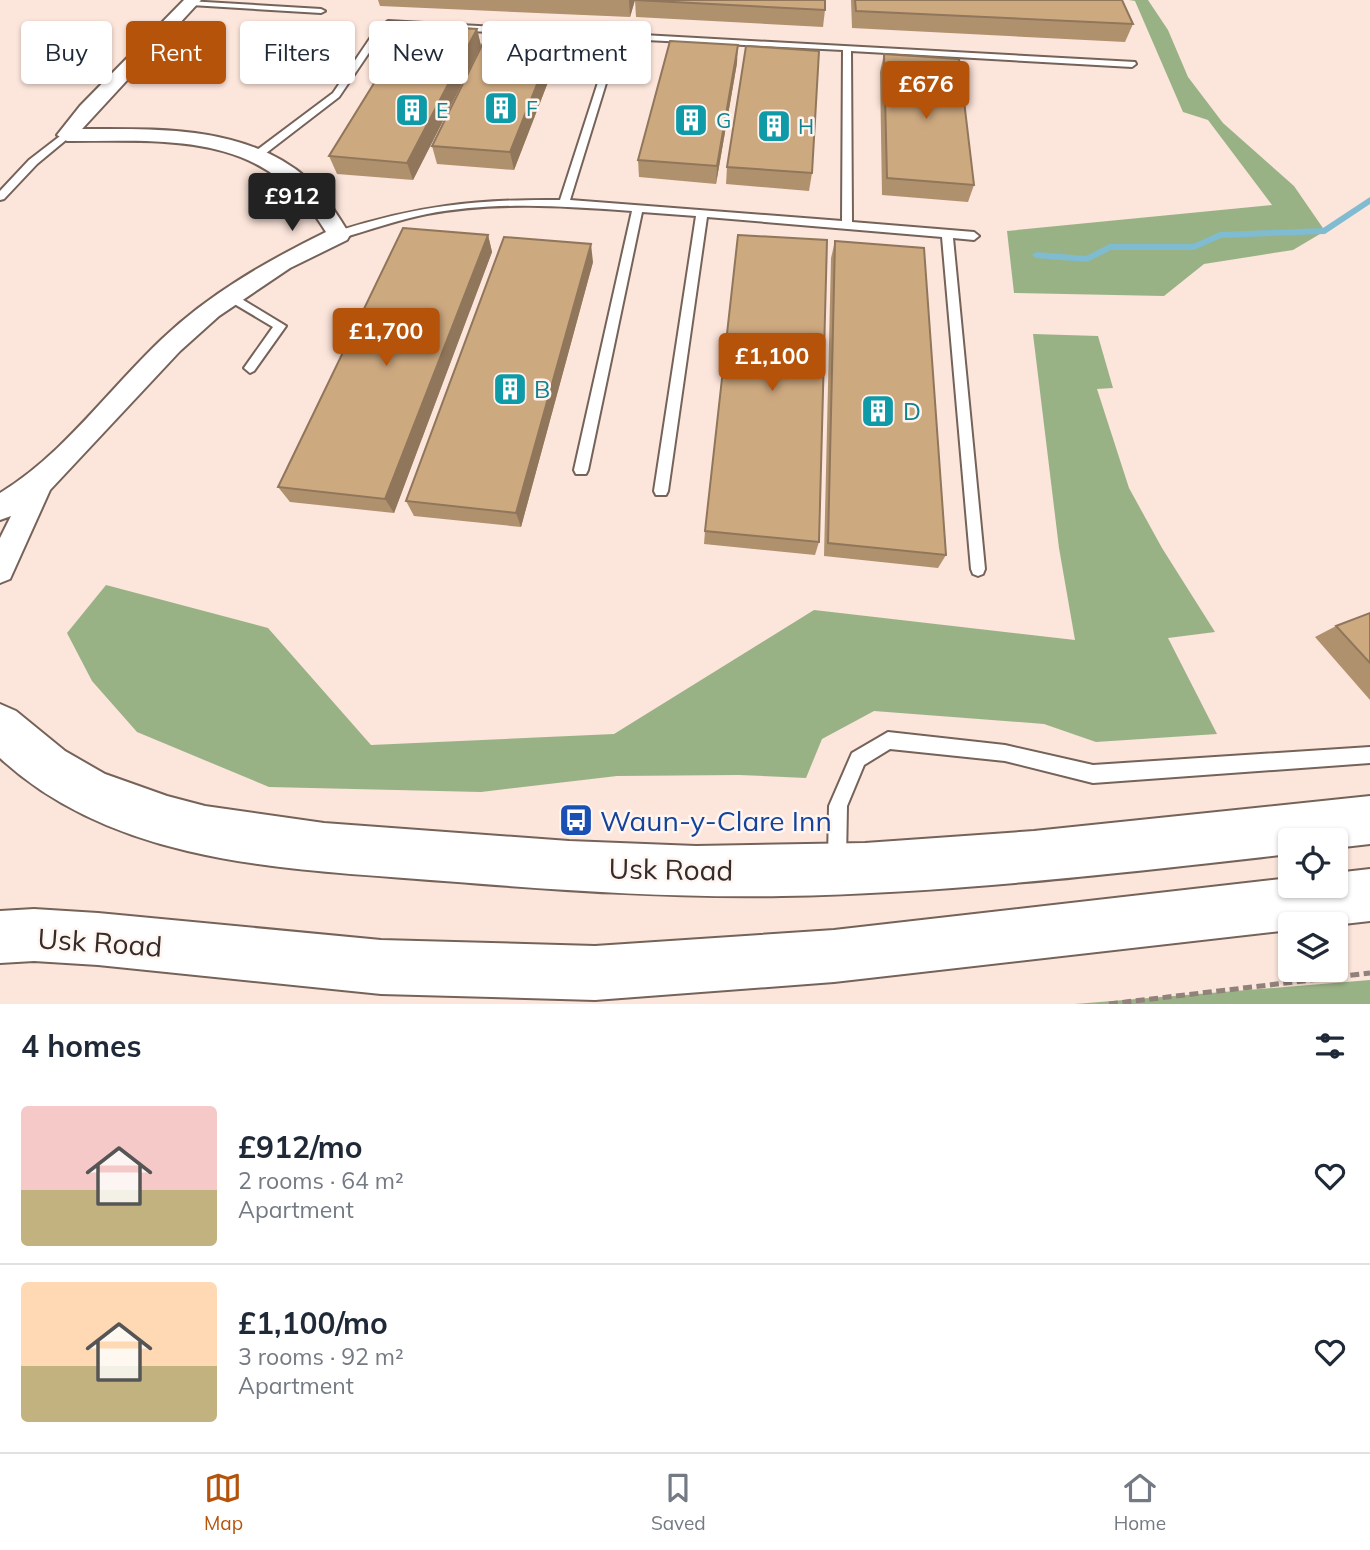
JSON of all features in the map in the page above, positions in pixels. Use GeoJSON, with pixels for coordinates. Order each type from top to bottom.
{"type":"FeatureCollection","features":[{"type":"Feature","properties":{"kind":"highway","name":"Usk Road"},"geometry":{"type":"LineString","coordinates":[[0,727],[48,768],[95,794],[131,809],[197,828],[314,847],[580,867],[697,871],[837,868],[1090,852],[1370,820]]}},
{"type":"Feature","properties":{"kind":"highway","name":"Usk Road"},"geometry":{"type":"LineString","coordinates":[[0,937],[34,935],[98,939],[381,967],[595,973],[834,956],[1370,895]]}},
{"type":"Feature","properties":{"kind":"street"},"geometry":{"type":"LineString","coordinates":[[68,135],[87,110],[192,1]]}},
{"type":"Feature","properties":{"kind":"street"},"geometry":{"type":"LineString","coordinates":[[0,508],[40,483],[171,345],[230,296],[282,263],[339,235],[300,183],[257,155],[228,146],[190,140],[68,135]]}},
{"type":"Feature","properties":{"kind":"street"},"geometry":{"type":"LineString","coordinates":[[0,570],[40,483]]}},
{"type":"Feature","properties":{"kind":"lane"},"geometry":{"type":"LineString","coordinates":[[192,1],[321,10]]}},
{"type":"Feature","properties":{"kind":"lane"},"geometry":{"type":"LineString","coordinates":[[257,155],[336,95],[378,33],[388,24],[1132,64]]}},
{"type":"Feature","properties":{"kind":"lane"},"geometry":{"type":"LineString","coordinates":[[847,48],[847,224]]}},
{"type":"Feature","properties":{"kind":"lane"},"geometry":{"type":"LineString","coordinates":[[564,202],[602,84]]}},
{"type":"Feature","properties":{"kind":"lane"},"geometry":{"type":"LineString","coordinates":[[0,197],[33,162],[68,135]]}},
{"type":"Feature","properties":{"kind":"lane"},"geometry":{"type":"LineString","coordinates":[[339,235],[370,223],[430,208],[486,202],[564,202],[974,236]]}},
{"type":"Feature","properties":{"kind":"lane"},"geometry":{"type":"LineString","coordinates":[[581,470],[638,208]]}},
{"type":"Feature","properties":{"kind":"lane"},"geometry":{"type":"LineString","coordinates":[[661,491],[702,213]]}},
{"type":"Feature","properties":{"kind":"lane"},"geometry":{"type":"LineString","coordinates":[[947,234],[978,569]]}},
{"type":"Feature","properties":{"kind":"lane"},"geometry":{"type":"LineString","coordinates":[[230,296],[280,326],[250,369]]}},
{"type":"Feature","properties":{"kind":"lane"},"geometry":{"type":"LineString","coordinates":[[837,868],[838,806],[858,760],[888,740],[1004,753],[1093,775],[1370,755]]}},
{"type":"Feature","properties":{"kind":"path"},"geometry":{"type":"LineString","coordinates":[[1109,1004],[1370,973]]}},
{"type":"Feature","properties":{"kind":"green space"},"geometry":{"type":"Polygon","coordinates":[[[1129,0],[1148,0],[1168,30],[1188,77],[1223,123],[1294,186],[1325,231],[1293,250],[1204,264],[1164,296],[1014,293],[1007,231],[1272,205],[1208,120],[1183,112],[1135,1],[1129,0]]]}},
{"type":"Feature","properties":{"kind":"green space"},"geometry":{"type":"Polygon","coordinates":[[[1033,334],[1098,336],[1113,388],[1097,389],[1129,488],[1162,548],[1215,632],[1168,638],[1217,734],[1096,742],[1044,724],[874,711],[822,739],[806,778],[739,775],[617,776],[481,792],[269,787],[137,732],[92,681],[67,633],[106,585],[268,628],[371,745],[614,734],[814,610],[1075,640],[1059,548],[1033,334]]]}},
{"type":"Feature","properties":{"kind":"green space"},"geometry":{"type":"Polygon","coordinates":[[[1370,980],[1370,1004],[1075,1004],[1348,982],[1370,980]]]}},
{"type":"Feature","properties":{"kind":"building"},"geometry":{"type":"Polygon","coordinates":[[[635,0],[825,0],[825,10],[635,0]]]}},
{"type":"Feature","properties":{"kind":"building"},"geometry":{"type":"Polygon","coordinates":[[[855,0],[1122,0],[1133,24],[856,11],[855,0]]]}},
{"type":"Feature","properties":{"kind":"building"},"geometry":{"type":"Polygon","coordinates":[[[468,28],[477,29],[468,46],[468,28]]]}},
{"type":"Feature","properties":{"kind":"building","name":"G"},"geometry":{"type":"Polygon","coordinates":[[[670,41],[738,45],[717,166],[638,160],[670,41]]]}},
{"type":"Feature","properties":{"kind":"building"},"geometry":{"type":"Polygon","coordinates":[[[482,45],[482,84],[537,84],[510,152],[432,146],[463,84],[468,84],[468,73],[482,45]]]}},
{"type":"Feature","properties":{"kind":"building","name":"H"},"geometry":{"type":"Polygon","coordinates":[[[746,46],[819,51],[812,173],[727,167],[746,46]]]}},
{"type":"Feature","properties":{"kind":"building"},"geometry":{"type":"Polygon","coordinates":[[[884,54],[959,59],[974,185],[887,178],[884,54]]]}},
{"type":"Feature","properties":{"kind":"building"},"geometry":{"type":"Polygon","coordinates":[[[374,84],[448,84],[407,163],[329,156],[374,84]]]}},
{"type":"Feature","properties":{"kind":"building"},"geometry":{"type":"Polygon","coordinates":[[[403,228],[488,235],[385,499],[278,487],[403,228]]]}},
{"type":"Feature","properties":{"kind":"building"},"geometry":{"type":"Polygon","coordinates":[[[738,235],[827,240],[819,542],[705,531],[738,235]]]}},
{"type":"Feature","properties":{"kind":"building","name":"B"},"geometry":{"type":"Polygon","coordinates":[[[504,237],[591,244],[516,513],[406,501],[504,237]]]}},
{"type":"Feature","properties":{"kind":"building","name":"D"},"geometry":{"type":"Polygon","coordinates":[[[835,241],[924,248],[946,555],[828,543],[835,241]]]}},
{"type":"Feature","properties":{"kind":"building"},"geometry":{"type":"Polygon","coordinates":[[[1370,613],[1370,663],[1336,626],[1370,613]]]}},
{"type":"Feature","properties":{"kind":"waterway"},"geometry":{"type":"LineString","coordinates":[[1036,255],[1087,259],[1110,247],[1194,247],[1220,235],[1325,231],[1370,200]]}},
{"type":"Feature","properties":{"kind":"place","name":"F"},"geometry":{"type":"Point","coordinates":[501,108]}},
{"type":"Feature","properties":{"kind":"place","name":"E"},"geometry":{"type":"Point","coordinates":[412,110]}},
{"type":"Feature","properties":{"kind":"place","name":"G"},"geometry":{"type":"Point","coordinates":[691,120]}},
{"type":"Feature","properties":{"kind":"place","name":"H"},"geometry":{"type":"Point","coordinates":[774,126]}},
{"type":"Feature","properties":{"kind":"place","name":"B"},"geometry":{"type":"Point","coordinates":[510,389]}},
{"type":"Feature","properties":{"kind":"place","name":"D"},"geometry":{"type":"Point","coordinates":[878,411]}},
{"type":"Feature","properties":{"kind":"place","name":"Waun-y-Clare Inn"},"geometry":{"type":"Point","coordinates":[576,820]}}]}
